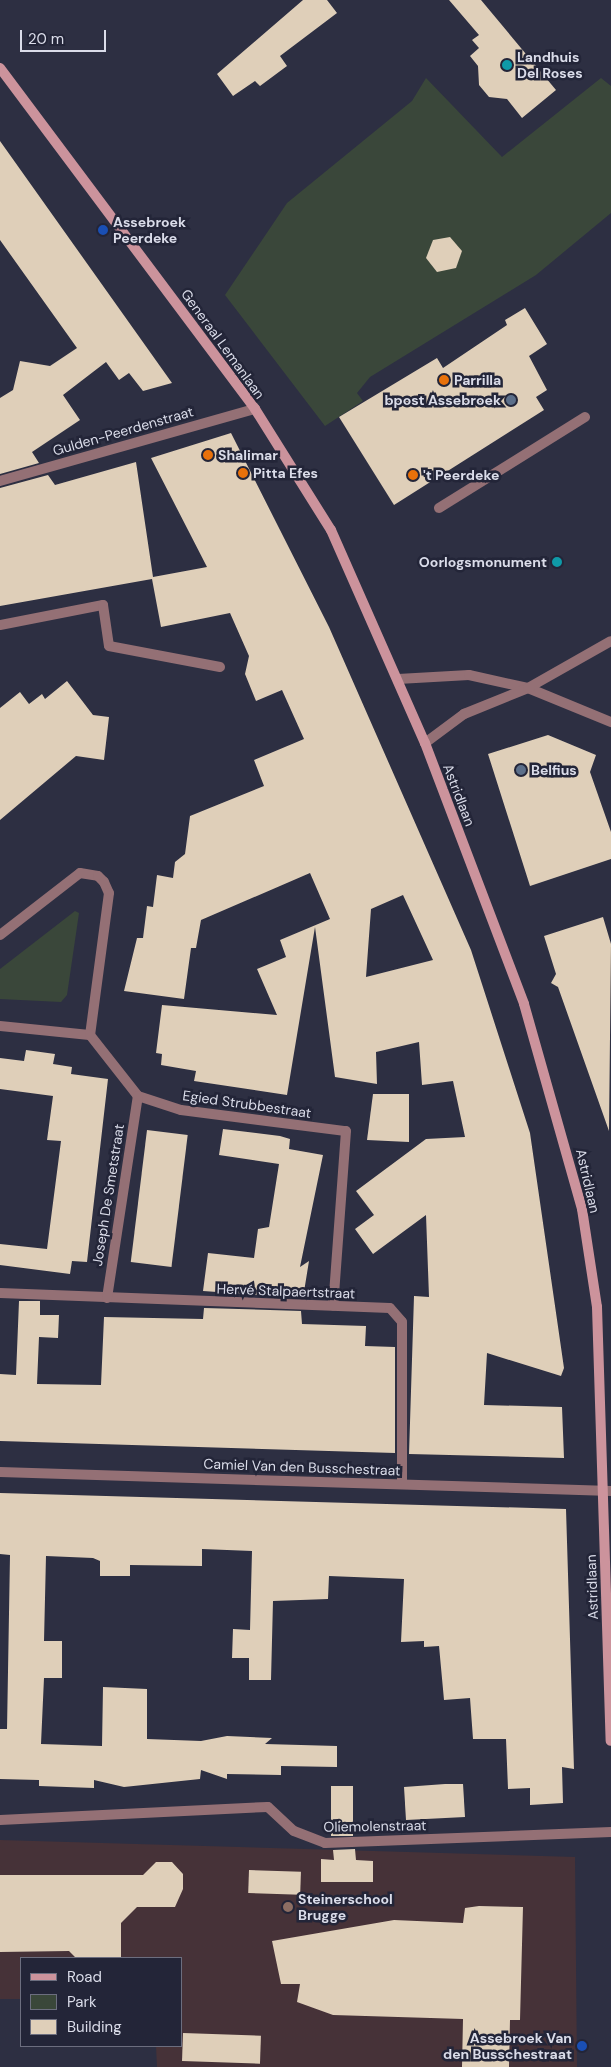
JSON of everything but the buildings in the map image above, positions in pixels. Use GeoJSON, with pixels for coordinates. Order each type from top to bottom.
{"type":"FeatureCollection","features":[{"type":"Feature","properties":{"kind":"main road","name":"Generaal Lemanlaan"},"geometry":{"type":"LineString","coordinates":[[0,68],[255,410],[331,530],[389,657]]}},
{"type":"Feature","properties":{"kind":"main road","name":"Astridlaan"},"geometry":{"type":"LineString","coordinates":[[389,657],[425,743],[524,1004],[582,1209],[597,1307],[607,1491],[611,1741]]}},
{"type":"Feature","properties":{"kind":"street","name":"Gulden-Peerdenstraat"},"geometry":{"type":"LineString","coordinates":[[0,481],[255,410]]}},
{"type":"Feature","properties":{"kind":"street"},"geometry":{"type":"LineString","coordinates":[[439,508],[585,417]]}},
{"type":"Feature","properties":{"kind":"street"},"geometry":{"type":"LineString","coordinates":[[0,625],[103,605],[109,646],[220,667]]}},
{"type":"Feature","properties":{"kind":"street"},"geometry":{"type":"LineString","coordinates":[[425,743],[464,714],[528,688],[611,641]]}},
{"type":"Feature","properties":{"kind":"street"},"geometry":{"type":"LineString","coordinates":[[398,679],[469,675],[528,688],[611,722]]}},
{"type":"Feature","properties":{"kind":"street"},"geometry":{"type":"LineString","coordinates":[[0,935],[80,872],[98,876],[104,882],[109,894],[90,1035],[138,1096]]}},
{"type":"Feature","properties":{"kind":"street"},"geometry":{"type":"LineString","coordinates":[[0,1026],[90,1035]]}},
{"type":"Feature","properties":{"kind":"street","name":"Joseph De Smetstraat"},"geometry":{"type":"LineString","coordinates":[[106,1298],[138,1096]]}},
{"type":"Feature","properties":{"kind":"street","name":"Egied Strubbestraat"},"geometry":{"type":"LineString","coordinates":[[138,1096],[181,1110],[346,1131],[333,1306]]}},
{"type":"Feature","properties":{"kind":"street","name":"Hervé Stalpaertstraat"},"geometry":{"type":"LineString","coordinates":[[0,1293],[383,1307],[401,1316],[402,1484]]}},
{"type":"Feature","properties":{"kind":"street","name":"Camiel Van den Busschestraat"},"geometry":{"type":"LineString","coordinates":[[0,1472],[607,1491]]}},
{"type":"Feature","properties":{"kind":"street","name":"Oliemolenstraat"},"geometry":{"type":"LineString","coordinates":[[0,1820],[268,1807],[294,1831],[325,1843],[611,1832]]}},
{"type":"Feature","properties":{"kind":"shaded area","name":"Steinerschool Brugge"},"geometry":{"type":"Polygon","coordinates":[[[0,1840],[575,1857],[577,2067],[157,2067],[156,2047],[182,2047],[182,1957],[20,1957],[20,1999],[0,1999],[0,1840]]]}},
{"type":"Feature","properties":{"kind":"green space"},"geometry":{"type":"Polygon","coordinates":[[[426,78],[502,157],[601,78],[611,86],[611,213],[536,275],[370,377],[357,393],[363,401],[325,426],[225,295],[287,203],[412,101],[426,78]]]}},
{"type":"Feature","properties":{"kind":"green space"},"geometry":{"type":"Polygon","coordinates":[[[75,911],[79,913],[67,995],[61,1002],[0,999],[0,969],[75,911]]]}},
{"type":"Feature","properties":{"kind":"place","name":"Landhuis Del Roses"},"geometry":{"type":"Point","coordinates":[507,65]}},
{"type":"Feature","properties":{"kind":"place","name":"Assebroek Peerdeke"},"geometry":{"type":"Point","coordinates":[103,230]}},
{"type":"Feature","properties":{"kind":"place","name":"Parrilla"},"geometry":{"type":"Point","coordinates":[444,380]}},
{"type":"Feature","properties":{"kind":"place","name":"bpost Assebroek"},"geometry":{"type":"Point","coordinates":[511,400]}},
{"type":"Feature","properties":{"kind":"place","name":"Shalimar"},"geometry":{"type":"Point","coordinates":[208,455]}},
{"type":"Feature","properties":{"kind":"place","name":"Pitta Efes"},"geometry":{"type":"Point","coordinates":[243,473]}},
{"type":"Feature","properties":{"kind":"place","name":"'t Peerdeke"},"geometry":{"type":"Point","coordinates":[413,475]}},
{"type":"Feature","properties":{"kind":"place","name":"Oorlogsmonument"},"geometry":{"type":"Point","coordinates":[557,562]}},
{"type":"Feature","properties":{"kind":"place","name":"Belfius"},"geometry":{"type":"Point","coordinates":[521,770]}},
{"type":"Feature","properties":{"kind":"place","name":"Steinerschool Brugge"},"geometry":{"type":"Point","coordinates":[288,1907]}},
{"type":"Feature","properties":{"kind":"place","name":"Assebroek Van den Busschestraat"},"geometry":{"type":"Point","coordinates":[582,2046]}}]}
